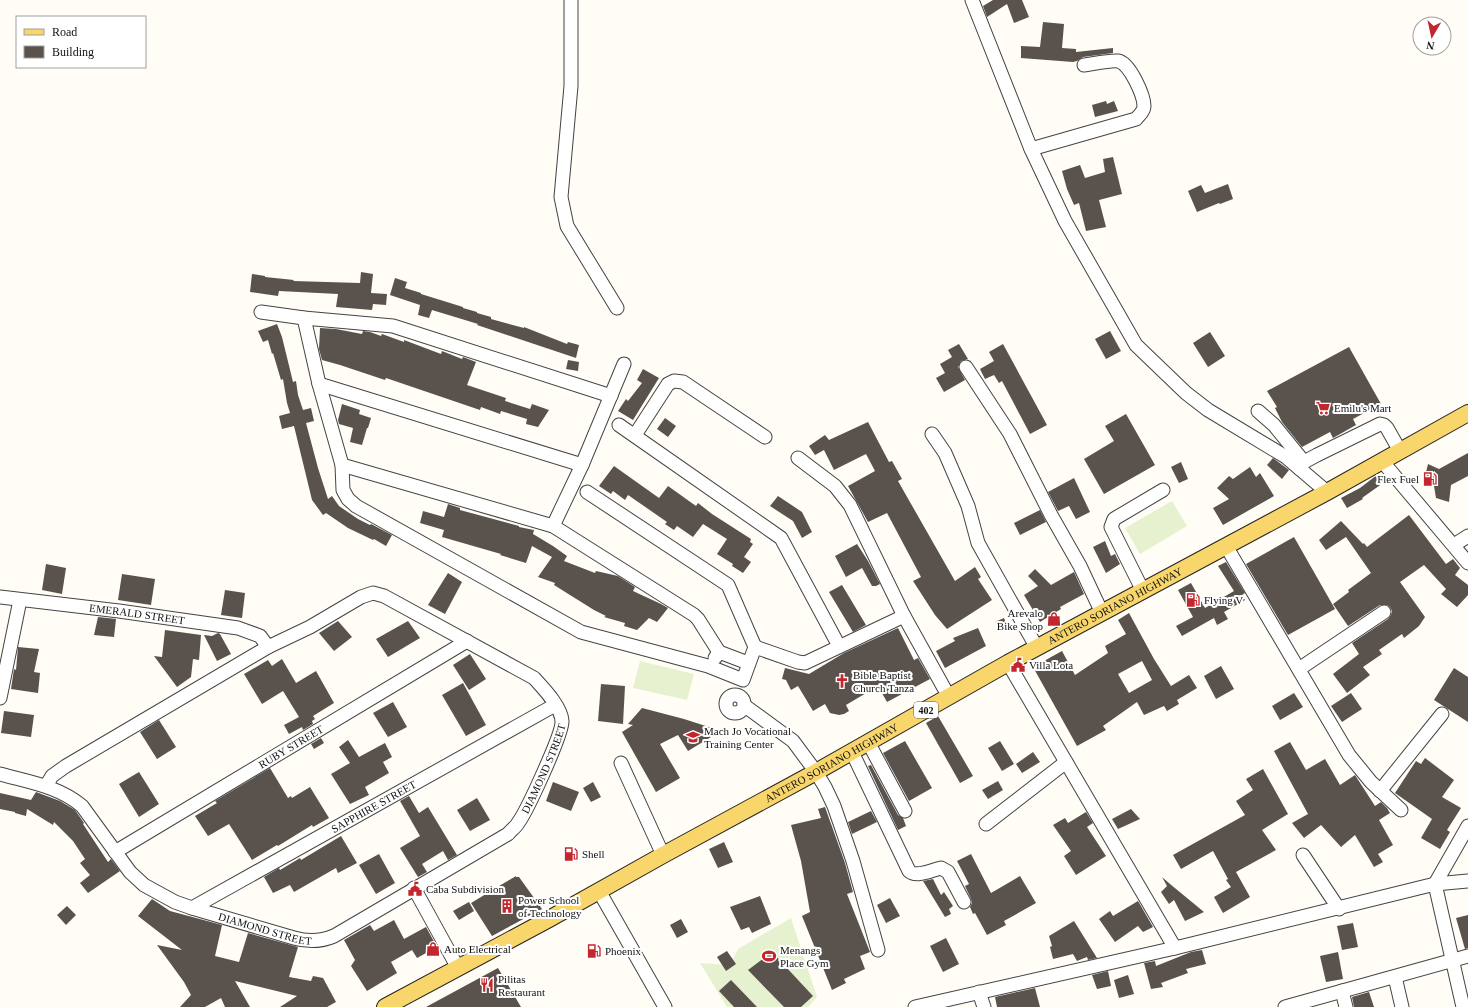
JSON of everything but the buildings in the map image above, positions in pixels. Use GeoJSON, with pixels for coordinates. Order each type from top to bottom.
{"type":"FeatureCollection","features":[{"type":"Feature","properties":{"kind":"main road","name":"ANTERO SORIANO HIGHWAY"},"geometry":{"type":"LineString","coordinates":[[384,1007],[549,919],[852,752],[1008,663],[1327,492],[1468,413]]}},
{"type":"Feature","properties":{"kind":"street"},"geometry":{"type":"LineString","coordinates":[[571,0],[571,86],[561,197],[567,226],[617,308]]}},
{"type":"Feature","properties":{"kind":"street"},"geometry":{"type":"LineString","coordinates":[[972,0],[1031,148],[1065,221],[1136,345],[1186,393],[1208,410],[1302,466]]}},
{"type":"Feature","properties":{"kind":"street"},"geometry":{"type":"LineString","coordinates":[[1031,148],[1136,119],[1143,111],[1144,102],[1132,73],[1124,64],[1118,61],[1084,65]]}},
{"type":"Feature","properties":{"kind":"street"},"geometry":{"type":"LineString","coordinates":[[261,312],[304,318],[393,326],[611,396]]}},
{"type":"Feature","properties":{"kind":"street"},"geometry":{"type":"LineString","coordinates":[[304,318],[319,384],[342,465],[344,490],[348,499],[356,506],[581,632],[708,666],[743,680]]}},
{"type":"Feature","properties":{"kind":"street"},"geometry":{"type":"LineString","coordinates":[[553,526],[582,466],[624,364]]}},
{"type":"Feature","properties":{"kind":"street"},"geometry":{"type":"LineString","coordinates":[[966,367],[1010,434],[1051,515],[1080,566],[1102,613]]}},
{"type":"Feature","properties":{"kind":"street"},"geometry":{"type":"LineString","coordinates":[[635,435],[668,384],[674,381],[683,382],[766,437]]}},
{"type":"Feature","properties":{"kind":"street"},"geometry":{"type":"LineString","coordinates":[[319,384],[582,466]]}},
{"type":"Feature","properties":{"kind":"street"},"geometry":{"type":"LineString","coordinates":[[1258,411],[1274,425],[1302,466],[1327,492]]}},
{"type":"Feature","properties":{"kind":"street"},"geometry":{"type":"LineString","coordinates":[[1302,466],[1317,455],[1380,424],[1387,428],[1400,451]]}},
{"type":"Feature","properties":{"kind":"street"},"geometry":{"type":"LineString","coordinates":[[619,425],[781,538],[839,646]]}},
{"type":"Feature","properties":{"kind":"street"},"geometry":{"type":"LineString","coordinates":[[932,434],[945,453],[968,506],[978,543],[1037,648]]}},
{"type":"Feature","properties":{"kind":"street"},"geometry":{"type":"LineString","coordinates":[[798,458],[835,486],[850,504],[904,616],[949,697]]}},
{"type":"Feature","properties":{"kind":"street"},"geometry":{"type":"LineString","coordinates":[[1382,461],[1468,563]]}},
{"type":"Feature","properties":{"kind":"street"},"geometry":{"type":"LineString","coordinates":[[342,465],[553,526],[694,615],[720,652],[748,663]]}},
{"type":"Feature","properties":{"kind":"street"},"geometry":{"type":"LineString","coordinates":[[1143,591],[1111,527],[1114,519],[1163,490]]}},
{"type":"Feature","properties":{"kind":"street"},"geometry":{"type":"LineString","coordinates":[[587,492],[728,585],[755,647],[743,680],[742,701],[793,741],[816,772],[830,797],[860,883],[878,950]]}},
{"type":"Feature","properties":{"kind":"street"},"geometry":{"type":"LineString","coordinates":[[1454,545],[1468,536]]}},
{"type":"Feature","properties":{"kind":"street"},"geometry":{"type":"LineString","coordinates":[[1226,546],[1349,755],[1360,770],[1401,810]]}},
{"type":"Feature","properties":{"kind":"street","name":"DIAMOND STREET"},"geometry":{"type":"LineString","coordinates":[[373,593],[384,596],[467,641],[534,678],[545,690],[562,719],[560,732],[532,798],[518,824],[508,834],[325,940],[305,941],[192,908],[175,902],[144,885],[130,872],[82,806],[74,799],[46,786],[58,770],[268,647],[310,627],[361,597],[373,593]]}},
{"type":"Feature","properties":{"kind":"street","name":"EMERALD STREET"},"geometry":{"type":"LineString","coordinates":[[0,597],[119,611],[238,628],[260,636],[268,647]]}},
{"type":"Feature","properties":{"kind":"street"},"geometry":{"type":"LineString","coordinates":[[0,698],[20,600]]}},
{"type":"Feature","properties":{"kind":"street"},"geometry":{"type":"LineString","coordinates":[[1299,669],[1384,612]]}},
{"type":"Feature","properties":{"kind":"street"},"geometry":{"type":"LineString","coordinates":[[755,647],[798,662],[805,662],[904,616]]}},
{"type":"Feature","properties":{"kind":"street","name":"RUBY STREET"},"geometry":{"type":"LineString","coordinates":[[115,852],[467,641]]}},
{"type":"Feature","properties":{"kind":"street"},"geometry":{"type":"LineString","coordinates":[[708,666],[720,652]]}},
{"type":"Feature","properties":{"kind":"street"},"geometry":{"type":"LineString","coordinates":[[1008,663],[1175,948]]}},
{"type":"Feature","properties":{"kind":"street","name":"SAPPHIRE STREET"},"geometry":{"type":"LineString","coordinates":[[192,908],[555,705]]}},
{"type":"Feature","properties":{"kind":"street"},"geometry":{"type":"LineString","coordinates":[[1380,790],[1442,714]]}},
{"type":"Feature","properties":{"kind":"street"},"geometry":{"type":"LineString","coordinates":[[868,742],[905,812]]}},
{"type":"Feature","properties":{"kind":"street"},"geometry":{"type":"LineString","coordinates":[[852,752],[909,871],[916,875],[942,868],[945,869],[964,902]]}},
{"type":"Feature","properties":{"kind":"street"},"geometry":{"type":"LineString","coordinates":[[986,824],[1066,762]]}},
{"type":"Feature","properties":{"kind":"street"},"geometry":{"type":"LineString","coordinates":[[621,763],[663,855]]}},
{"type":"Feature","properties":{"kind":"street"},"geometry":{"type":"LineString","coordinates":[[0,774],[46,786]]}},
{"type":"Feature","properties":{"kind":"street"},"geometry":{"type":"LineString","coordinates":[[1464,1007],[1435,884],[1468,826]]}},
{"type":"Feature","properties":{"kind":"street"},"geometry":{"type":"LineString","coordinates":[[1303,855],[1339,909]]}},
{"type":"Feature","properties":{"kind":"street"},"geometry":{"type":"LineString","coordinates":[[915,1007],[1175,948],[1339,909],[1435,884],[1468,881]]}},
{"type":"Feature","properties":{"kind":"street"},"geometry":{"type":"LineString","coordinates":[[414,888],[458,968]]}},
{"type":"Feature","properties":{"kind":"street"},"geometry":{"type":"LineString","coordinates":[[598,891],[665,1007]]}},
{"type":"Feature","properties":{"kind":"street"},"geometry":{"type":"LineString","coordinates":[[1285,1007],[1468,956]]}},
{"type":"Feature","properties":{"kind":"street"},"geometry":{"type":"LineString","coordinates":[[1395,977],[1402,1007]]}},
{"type":"Feature","properties":{"kind":"street"},"geometry":{"type":"LineString","coordinates":[[1342,991],[1346,1007]]}},
{"type":"Feature","properties":{"kind":"street"},"geometry":{"type":"LineString","coordinates":[[979,992],[984,1007]]}},
{"type":"Feature","properties":{"kind":"green space"},"geometry":{"type":"Polygon","coordinates":[[[1172,501],[1187,526],[1140,554],[1125,528],[1172,501]]]}},
{"type":"Feature","properties":{"kind":"green space"},"geometry":{"type":"Polygon","coordinates":[[[640,661],[694,674],[687,700],[633,688],[640,661]]]}},
{"type":"Feature","properties":{"kind":"green space","name":"Menangs Place Gym"},"geometry":{"type":"Polygon","coordinates":[[[791,918],[817,997],[808,1007],[727,1007],[700,963],[730,965],[738,949],[791,918]]]}},
{"type":"Feature","properties":{"kind":"place","name":"Emilu's Mart"},"geometry":{"type":"Point","coordinates":[1323,408]}},
{"type":"Feature","properties":{"kind":"place","name":"Flex Fuel"},"geometry":{"type":"Point","coordinates":[1430,479]}},
{"type":"Feature","properties":{"kind":"place","name":"Flying V"},"geometry":{"type":"Point","coordinates":[1193,600]}},
{"type":"Feature","properties":{"kind":"place","name":"Arevalo Bike Shop"},"geometry":{"type":"Point","coordinates":[1054,619]}},
{"type":"Feature","properties":{"kind":"place","name":"Villa Lota"},"geometry":{"type":"Point","coordinates":[1018,665]}},
{"type":"Feature","properties":{"kind":"place","name":"Bible Baptist Church Tanza"},"geometry":{"type":"Point","coordinates":[842,681]}},
{"type":"Feature","properties":{"kind":"place","name":"Mach Jo Vocational Training Center"},"geometry":{"type":"Point","coordinates":[693,737]}},
{"type":"Feature","properties":{"kind":"place","name":"Shell"},"geometry":{"type":"Point","coordinates":[571,854]}},
{"type":"Feature","properties":{"kind":"place","name":"Caba Subdivision"},"geometry":{"type":"Point","coordinates":[415,889]}},
{"type":"Feature","properties":{"kind":"place","name":"Power School of Technology"},"geometry":{"type":"Point","coordinates":[507,906]}},
{"type":"Feature","properties":{"kind":"place","name":"Auto Electrical"},"geometry":{"type":"Point","coordinates":[433,949]}},
{"type":"Feature","properties":{"kind":"place","name":"Phoenix"},"geometry":{"type":"Point","coordinates":[594,951]}},
{"type":"Feature","properties":{"kind":"place","name":"Menangs Place Gym"},"geometry":{"type":"Point","coordinates":[769,956]}},
{"type":"Feature","properties":{"kind":"place","name":"Pilitas Restaurant"},"geometry":{"type":"Point","coordinates":[487,985]}}]}
